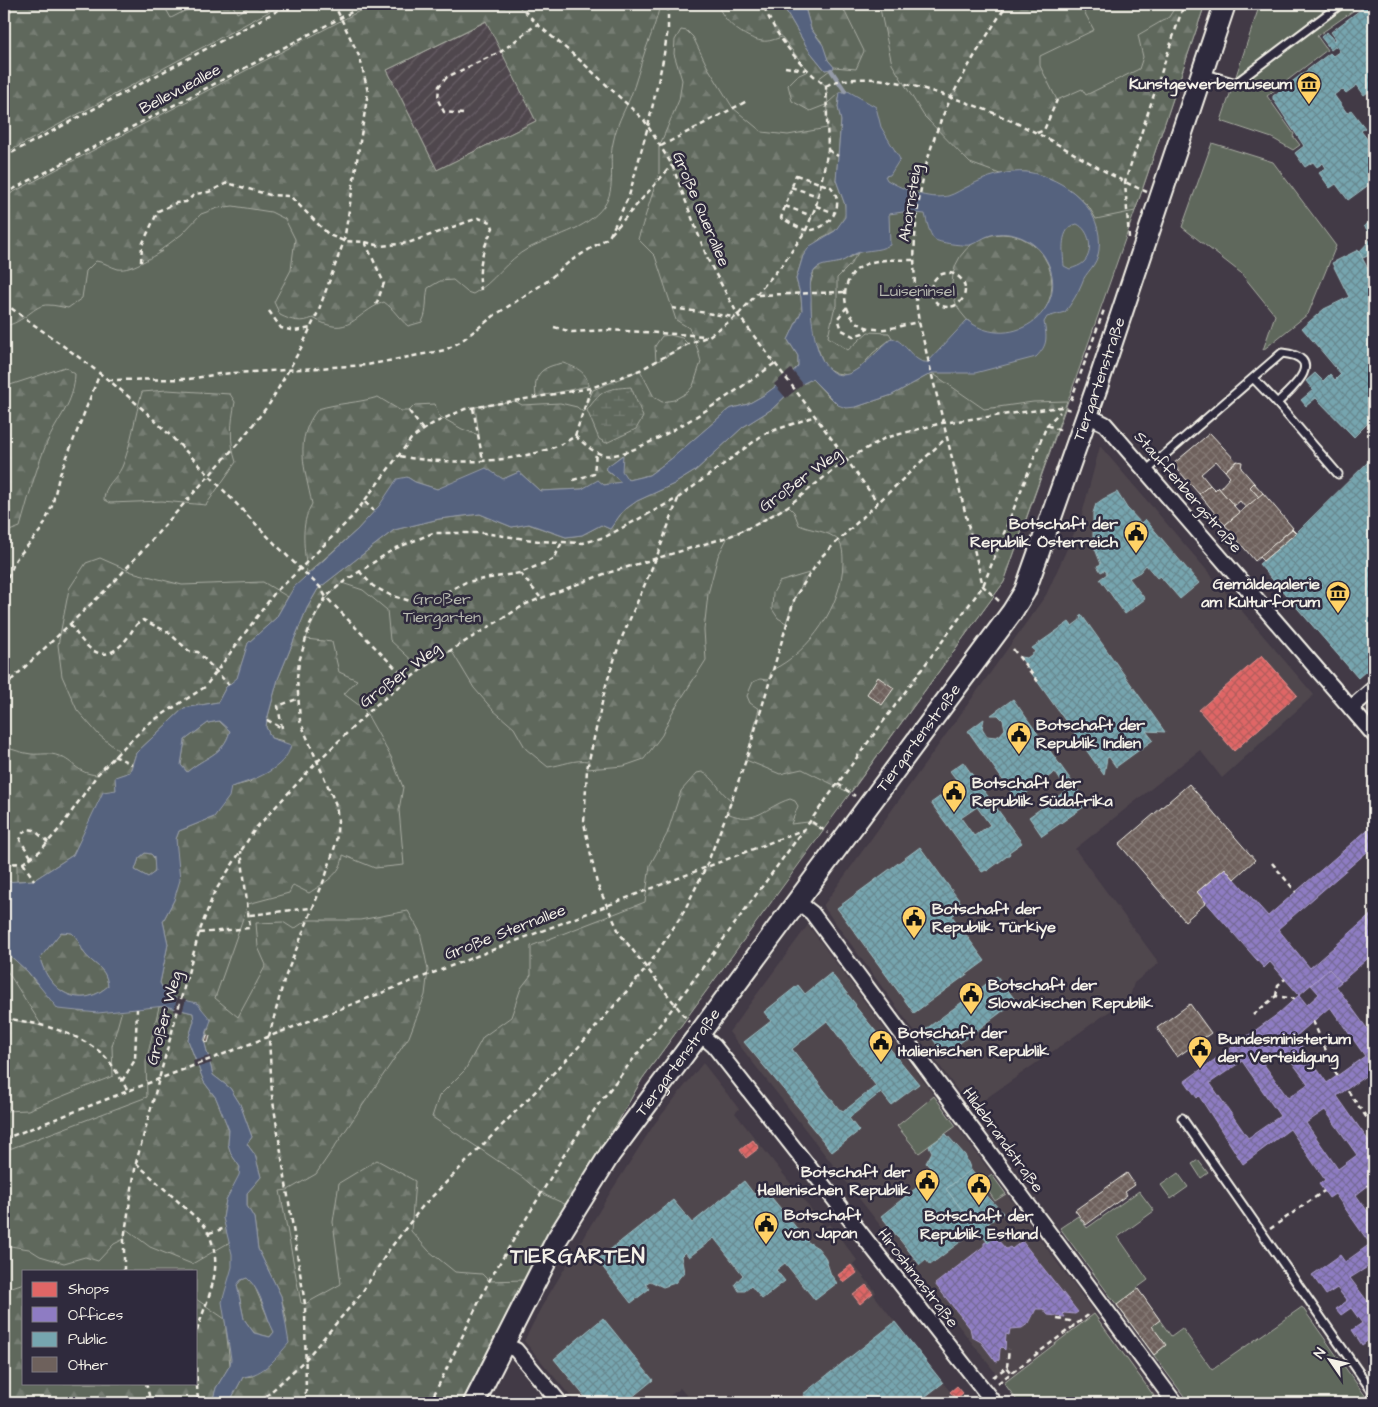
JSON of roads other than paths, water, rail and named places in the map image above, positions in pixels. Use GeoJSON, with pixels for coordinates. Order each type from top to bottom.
{"type":"FeatureCollection","features":[{"type":"Feature","properties":{"kind":"main road","name":"Tiergartenstraße"},"geometry":{"type":"LineString","coordinates":[[474,1403],[558,1238],[591,1183],[697,1031],[798,902],[1012,612],[1025,591],[1034,568],[1081,413],[1225,4]]}},
{"type":"Feature","properties":{"kind":"street","name":"Stauffenbergstraße"},"geometry":{"type":"LineString","coordinates":[[1081,413],[1105,424],[1351,708],[1371,725]]}},
{"type":"Feature","properties":{"kind":"street"},"geometry":{"type":"LineString","coordinates":[[1351,708],[1374,688]]}},
{"type":"Feature","properties":{"kind":"street","name":"Hildebrandstraße"},"geometry":{"type":"LineString","coordinates":[[798,902],[812,913],[1175,1403]]}},
{"type":"Feature","properties":{"kind":"street","name":"Hiroshimastraße"},"geometry":{"type":"LineString","coordinates":[[697,1031],[714,1046],[994,1403]]}},
{"type":"Feature","properties":{"kind":"street"},"geometry":{"type":"LineString","coordinates":[[503,1344],[516,1350],[560,1403]]}},
{"type":"Feature","properties":{"kind":"lane"},"geometry":{"type":"LineString","coordinates":[[1202,73],[1236,83],[1341,4]]}},
{"type":"Feature","properties":{"kind":"lane"},"geometry":{"type":"LineString","coordinates":[[1146,471],[1282,353],[1292,354],[1304,364],[1305,371],[1302,380],[1277,403]]}},
{"type":"Feature","properties":{"kind":"lane"},"geometry":{"type":"LineString","coordinates":[[1254,379],[1338,474]]}},
{"type":"Feature","properties":{"kind":"lane"},"geometry":{"type":"LineString","coordinates":[[1182,1118],[1372,1391]]}},
{"type":"Feature","properties":{"kind":"water"},"geometry":{"type":"Polygon","coordinates":[[[782,4],[800,4],[806,11],[811,29],[823,45],[828,60],[834,67],[833,69],[825,70],[808,49],[782,4]]]}},
{"type":"Feature","properties":{"kind":"water"},"geometry":{"type":"Polygon","coordinates":[[[848,91],[876,107],[881,127],[900,159],[890,175],[885,176],[887,180],[916,193],[940,197],[951,195],[982,180],[1005,173],[1027,172],[1041,175],[1068,189],[1080,198],[1089,209],[1099,235],[1099,250],[1096,261],[1065,312],[1047,317],[1044,322],[1045,345],[1036,357],[975,373],[932,373],[892,395],[856,407],[846,408],[838,405],[812,379],[794,388],[772,409],[743,427],[695,471],[674,484],[637,501],[623,511],[610,529],[601,525],[582,535],[566,537],[529,524],[512,527],[480,514],[439,519],[394,530],[318,589],[307,608],[278,679],[267,720],[266,727],[271,738],[291,745],[288,753],[282,761],[267,773],[231,787],[229,797],[214,817],[179,831],[176,839],[180,880],[174,900],[163,921],[168,944],[160,983],[167,996],[197,1003],[211,1020],[204,1040],[213,1075],[230,1088],[240,1104],[252,1137],[247,1144],[255,1155],[261,1177],[247,1193],[247,1206],[254,1218],[258,1249],[281,1296],[289,1343],[264,1369],[258,1373],[243,1377],[229,1403],[212,1403],[216,1388],[230,1365],[231,1359],[222,1302],[232,1267],[232,1254],[223,1218],[226,1200],[239,1175],[240,1167],[231,1154],[228,1144],[229,1130],[216,1098],[204,1082],[188,1040],[194,1021],[193,1013],[165,1006],[98,1013],[58,1009],[28,972],[4,950],[4,882],[34,880],[73,855],[103,792],[116,790],[115,777],[130,772],[136,753],[184,708],[218,702],[226,687],[237,678],[248,643],[276,618],[294,587],[357,530],[379,506],[397,479],[407,477],[415,482],[437,489],[486,468],[503,479],[519,472],[540,491],[582,489],[598,480],[604,485],[621,482],[605,468],[623,455],[622,471],[628,480],[649,475],[671,459],[729,409],[748,404],[787,378],[798,366],[798,356],[788,340],[802,310],[796,279],[803,256],[810,246],[835,231],[845,217],[845,205],[836,180],[841,121],[838,107],[840,92],[848,91]],[[903,212],[889,214],[890,245],[881,249],[857,253],[840,262],[821,266],[815,270],[811,278],[812,323],[818,349],[829,369],[838,374],[853,372],[892,338],[901,343],[918,360],[928,362],[967,320],[985,330],[1003,332],[1020,329],[1035,320],[1046,308],[1052,292],[1052,275],[1044,256],[1034,245],[1021,237],[999,234],[985,237],[970,245],[946,243],[934,239],[929,231],[925,214],[903,212]],[[1077,224],[1067,230],[1063,241],[1064,266],[1070,269],[1084,262],[1090,247],[1085,231],[1077,224]],[[219,721],[208,723],[185,740],[181,765],[187,772],[218,751],[223,746],[230,731],[219,721]],[[145,853],[139,858],[135,870],[148,877],[155,872],[154,857],[151,854],[145,853]],[[61,932],[40,958],[44,970],[58,988],[66,994],[76,997],[87,997],[108,986],[103,971],[85,954],[72,933],[61,932]],[[247,1278],[241,1280],[237,1285],[244,1319],[254,1333],[270,1337],[274,1332],[260,1296],[252,1283],[247,1278]]]}},
{"type":"Feature","properties":{"kind":"waterway"},"geometry":{"type":"LineString","coordinates":[[831,70],[845,91]]}},
{"type":"Feature","properties":{"kind":"place","name":"Kunstgewerbemuseum"},"geometry":{"type":"Point","coordinates":[1309,105]}},
{"type":"Feature","properties":{"kind":"place","name":"Botschaft der Republik Österreich"},"geometry":{"type":"Point","coordinates":[1136,554]}},
{"type":"Feature","properties":{"kind":"place","name":"Gemäldegalerie am Kulturforum"},"geometry":{"type":"Point","coordinates":[1338,614]}},
{"type":"Feature","properties":{"kind":"place","name":"Botschaft der Republik Indien"},"geometry":{"type":"Point","coordinates":[1019,755]}},
{"type":"Feature","properties":{"kind":"place","name":"Botschaft der Republik Südafrika"},"geometry":{"type":"Point","coordinates":[954,813]}},
{"type":"Feature","properties":{"kind":"place","name":"Botschaft der Republik Türkiye"},"geometry":{"type":"Point","coordinates":[914,939]}},
{"type":"Feature","properties":{"kind":"place","name":"Botschaft der Slowakischen Republik"},"geometry":{"type":"Point","coordinates":[971,1015]}},
{"type":"Feature","properties":{"kind":"place","name":"Botschaft der Italienischen Republik"},"geometry":{"type":"Point","coordinates":[881,1063]}},
{"type":"Feature","properties":{"kind":"place","name":"Bundesministerium der Verteidigung"},"geometry":{"type":"Point","coordinates":[1200,1069]}},
{"type":"Feature","properties":{"kind":"place","name":"Botschaft der Hellenischen Republik"},"geometry":{"type":"Point","coordinates":[927,1202]}},
{"type":"Feature","properties":{"kind":"place","name":"Botschaft der Republik Estland"},"geometry":{"type":"Point","coordinates":[979,1206]}},
{"type":"Feature","properties":{"kind":"place","name":"Botschaft von Japan"},"geometry":{"type":"Point","coordinates":[766,1245]}},
{"type":"Feature","properties":{"kind":"district","name":"TIERGARTEN"},"geometry":{"type":"Point","coordinates":[578,1256]}},
{"type":"Feature","properties":{"kind":"park label","name":"Luiseninsel"},"geometry":{"type":"Point","coordinates":[917,291]}},
{"type":"Feature","properties":{"kind":"park label","name":"Großer Tiergarten"},"geometry":{"type":"Point","coordinates":[442,608]}}]}
